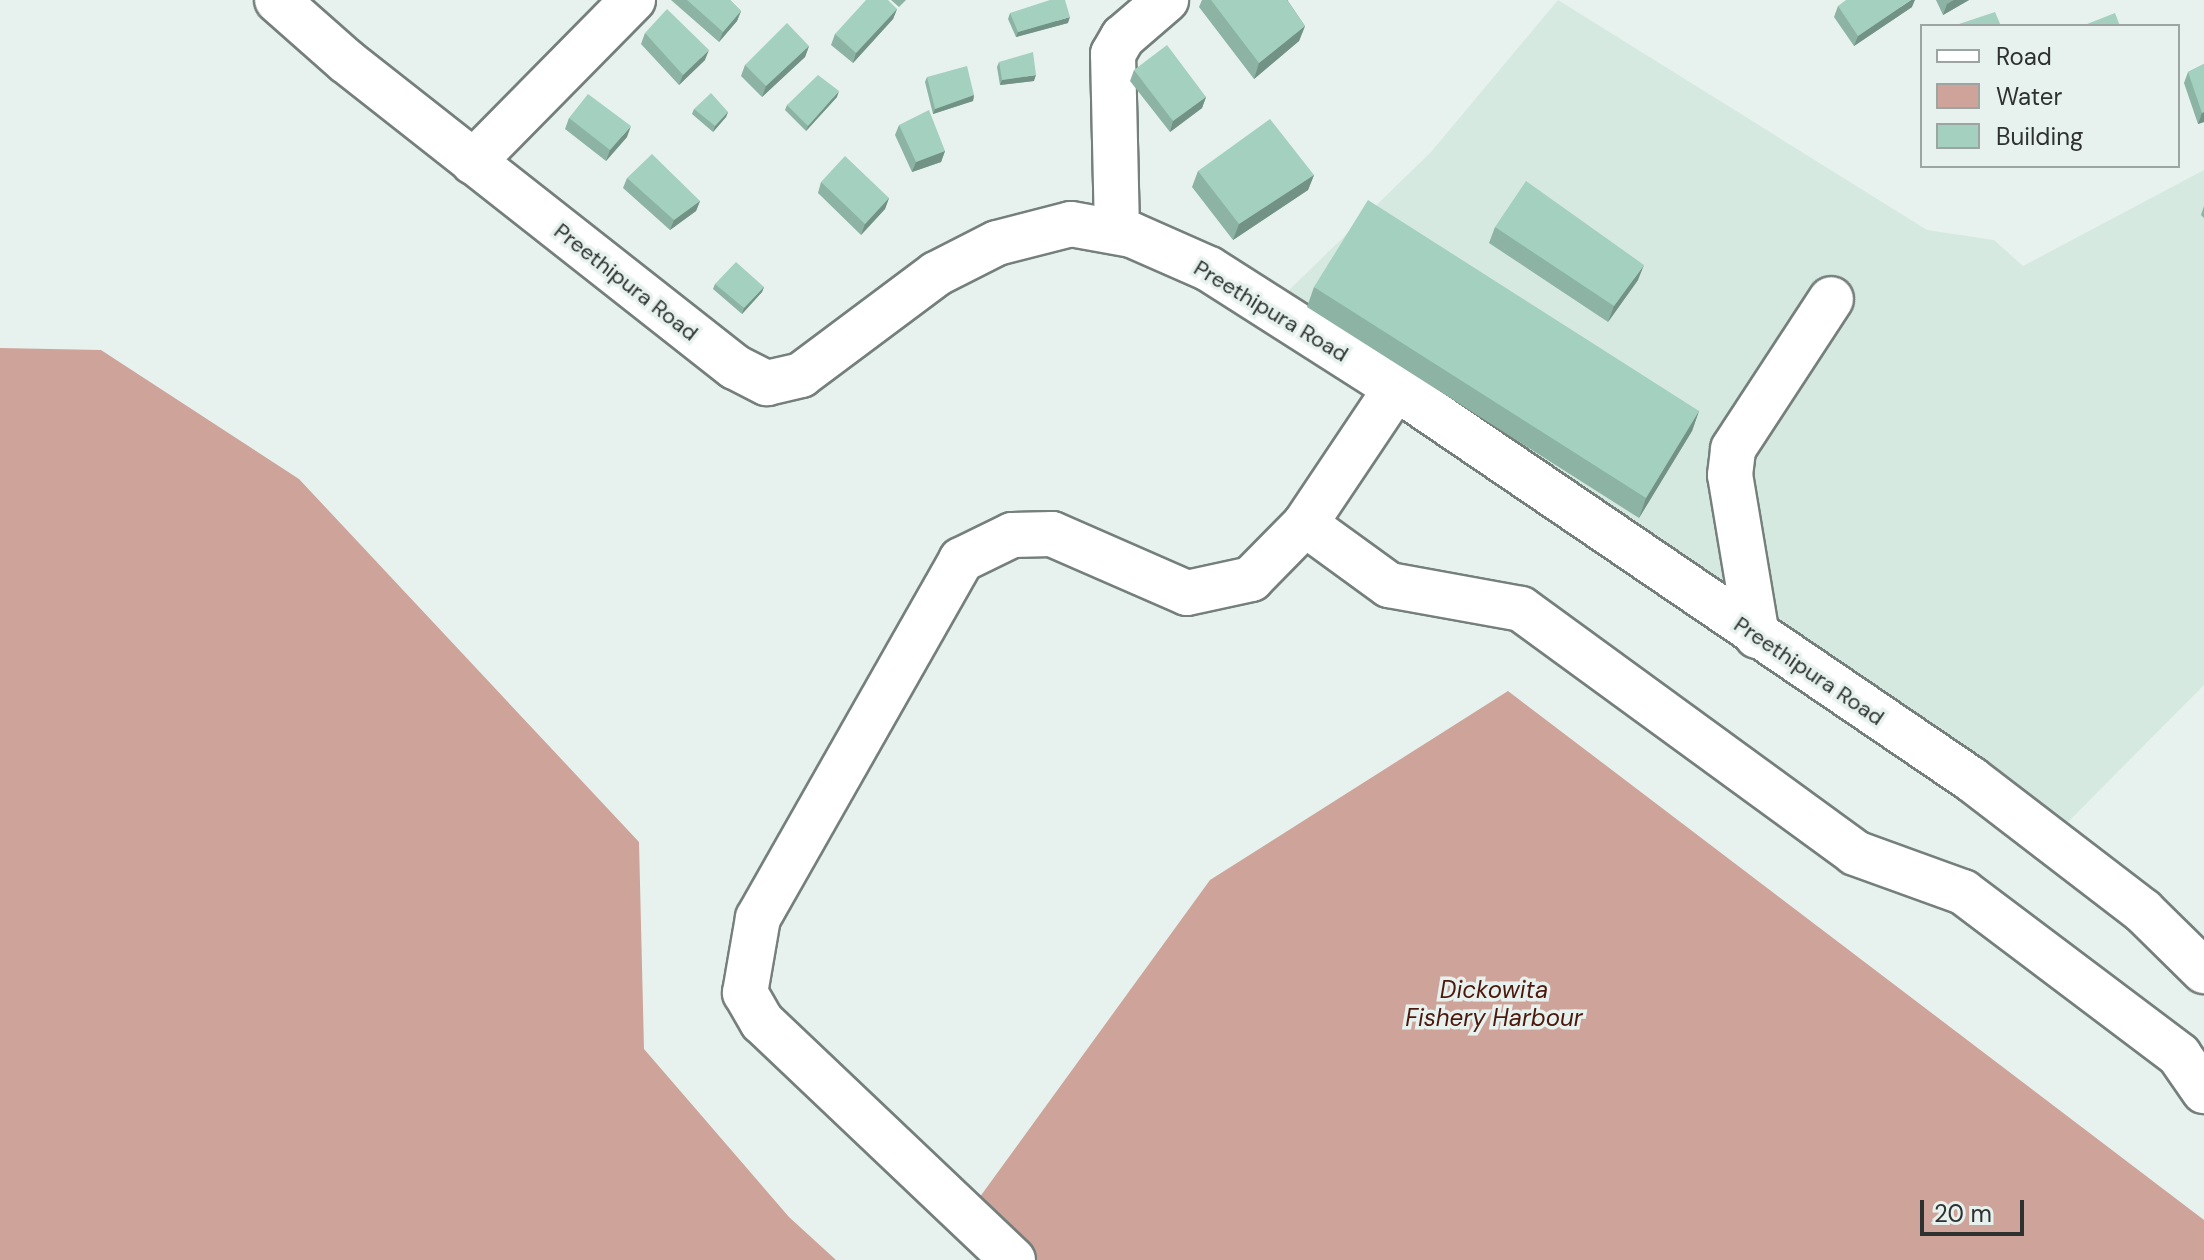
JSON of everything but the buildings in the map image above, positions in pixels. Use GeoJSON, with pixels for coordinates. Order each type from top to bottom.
{"type":"FeatureCollection","features":[{"type":"Feature","properties":{"kind":"street","name":"Preethipura Road"},"geometry":{"type":"LineString","coordinates":[[277,0],[473,162],[735,367],[767,383],[801,375],[936,274],[997,243],[1071,224],[1117,230],[1209,269],[1396,388],[1971,779],[2143,911],[2204,971]]}},
{"type":"Feature","properties":{"kind":"street"},"geometry":{"type":"LineString","coordinates":[[473,162],[633,0]]}},
{"type":"Feature","properties":{"kind":"street"},"geometry":{"type":"LineString","coordinates":[[1117,230],[1113,54],[1123,37],[1166,0]]}},
{"type":"Feature","properties":{"kind":"street"},"geometry":{"type":"LineString","coordinates":[[1757,636],[1730,475],[1733,449],[1831,299]]}},
{"type":"Feature","properties":{"kind":"street"},"geometry":{"type":"LineString","coordinates":[[1013,1260],[762,1022],[745,993],[758,918],[961,560],[1012,535],[1052,534],[1187,593],[1251,579],[1305,524],[1396,388]]}},
{"type":"Feature","properties":{"kind":"street"},"geometry":{"type":"LineString","coordinates":[[1305,524],[1389,585],[1521,609],[1855,853],[1963,892],[2179,1055],[2204,1091]]}},
{"type":"Feature","properties":{"kind":"shaded area"},"geometry":{"type":"Polygon","coordinates":[[[1558,0],[1927,230],[1994,240],[2023,266],[2204,170],[2204,685],[2066,824],[1286,293],[1431,152],[1558,0]]]}},
{"type":"Feature","properties":{"kind":"water"},"geometry":{"type":"Polygon","coordinates":[[[0,348],[101,350],[299,479],[639,842],[644,1049],[789,1217],[836,1260],[0,1260],[0,348]]]}},
{"type":"Feature","properties":{"kind":"water","name":"Dickowita Fishery Harbour"},"geometry":{"type":"Polygon","coordinates":[[[1508,691],[2204,1220],[2204,1260],[1034,1260],[974,1205],[1210,880],[1508,691]]]}}]}
